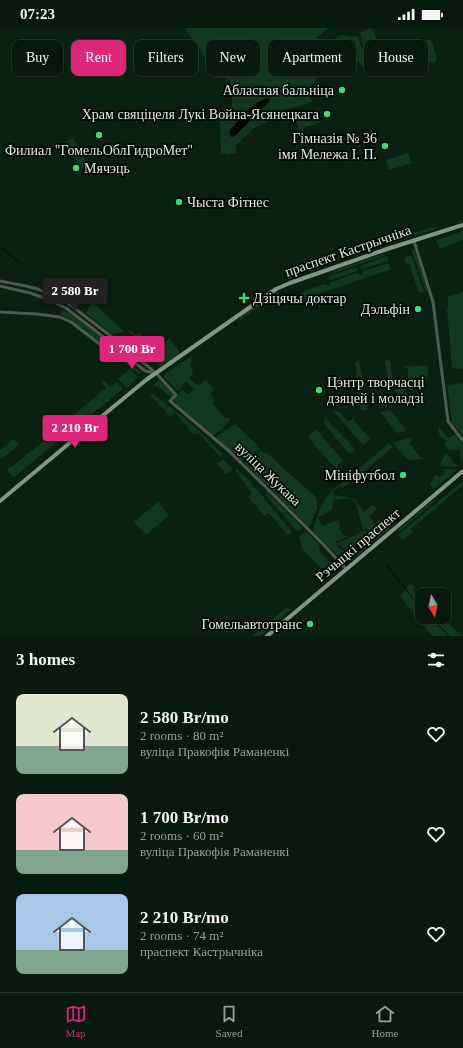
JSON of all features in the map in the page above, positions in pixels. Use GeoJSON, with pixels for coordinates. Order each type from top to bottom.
{"type":"FeatureCollection","features":[{"type":"Feature","properties":{"kind":"main road","name":"праспект Кастрычніка"},"geometry":{"type":"LineString","coordinates":[[0,501],[156,373],[281,286],[374,253],[463,225]]}},
{"type":"Feature","properties":{"kind":"main road","name":"Рэчыцкі праспект"},"geometry":{"type":"LineString","coordinates":[[267,636],[463,471]]}},
{"type":"Feature","properties":{"kind":"street"},"geometry":{"type":"LineString","coordinates":[[414,241],[434,302],[448,421],[463,441]]}},
{"type":"Feature","properties":{"kind":"street"},"geometry":{"type":"LineString","coordinates":[[0,281],[38,289],[69,304],[156,373]]}},
{"type":"Feature","properties":{"kind":"street"},"geometry":{"type":"LineString","coordinates":[[0,286],[30,293],[66,308],[145,371],[156,373]]}},
{"type":"Feature","properties":{"kind":"street"},"geometry":{"type":"LineString","coordinates":[[66,308],[69,308],[69,304]]}},
{"type":"Feature","properties":{"kind":"street"},"geometry":{"type":"LineString","coordinates":[[0,312],[60,317],[71,322],[102,346],[107,340]]}},
{"type":"Feature","properties":{"kind":"street"},"geometry":{"type":"LineString","coordinates":[[97,332],[98,329],[100,329]]}},
{"type":"Feature","properties":{"kind":"street"},"geometry":{"type":"LineString","coordinates":[[145,371],[147,380]]}},
{"type":"Feature","properties":{"kind":"street","name":"вуліца Жукава"},"geometry":{"type":"LineString","coordinates":[[156,373],[176,395],[170,401],[233,455],[323,544],[346,569]]}},
{"type":"Feature","properties":{"kind":"green space"},"geometry":{"type":"Polygon","coordinates":[[[185,28],[328,28],[317,37],[318,40],[268,40],[268,76],[318,76],[313,85],[307,91],[312,101],[310,103],[285,110],[278,116],[269,119],[266,123],[254,128],[235,146],[237,152],[228,155],[224,153],[221,154],[220,122],[232,112],[232,89],[229,81],[225,78],[217,78],[213,76],[260,76],[260,40],[206,40],[206,59],[198,47],[198,40],[193,40],[185,28]]]}},
{"type":"Feature","properties":{"kind":"green space"},"geometry":{"type":"Polygon","coordinates":[[[370,28],[378,40],[364,40],[364,47],[360,34],[361,32],[370,28]]]}},
{"type":"Feature","properties":{"kind":"green space"},"geometry":{"type":"Polygon","coordinates":[[[338,36],[358,37],[364,55],[364,66],[356,61],[356,56],[358,53],[356,48],[356,40],[334,40],[338,36]]]}},
{"type":"Feature","properties":{"kind":"green space"},"geometry":{"type":"Polygon","coordinates":[[[428,40],[432,42],[437,59],[434,63],[428,62],[428,40]]]}},
{"type":"Feature","properties":{"kind":"green space"},"geometry":{"type":"Polygon","coordinates":[[[318,113],[321,122],[299,130],[296,120],[318,113]]]}},
{"type":"Feature","properties":{"kind":"green space"},"geometry":{"type":"Polygon","coordinates":[[[74,139],[88,165],[81,169],[65,144],[65,142],[74,139]]]}},
{"type":"Feature","properties":{"kind":"green space"},"geometry":{"type":"Polygon","coordinates":[[[408,153],[412,163],[389,170],[386,160],[408,153]]]}},
{"type":"Feature","properties":{"kind":"green space"},"geometry":{"type":"Polygon","coordinates":[[[435,226],[436,229],[395,242],[394,239],[435,226]]]}},
{"type":"Feature","properties":{"kind":"green space"},"geometry":{"type":"Polygon","coordinates":[[[463,231],[463,240],[440,249],[436,240],[463,231]]]}},
{"type":"Feature","properties":{"kind":"green space"},"geometry":{"type":"Polygon","coordinates":[[[414,248],[428,288],[426,292],[411,249],[414,248]]]}},
{"type":"Feature","properties":{"kind":"green space"},"geometry":{"type":"Polygon","coordinates":[[[383,254],[386,255],[334,273],[333,271],[383,254]]]}},
{"type":"Feature","properties":{"kind":"green space"},"geometry":{"type":"Polygon","coordinates":[[[411,255],[424,292],[419,293],[409,263],[406,264],[404,258],[411,255]]]}},
{"type":"Feature","properties":{"kind":"green space"},"geometry":{"type":"Polygon","coordinates":[[[387,256],[388,261],[362,269],[360,266],[387,256]]]}},
{"type":"Feature","properties":{"kind":"green space"},"geometry":{"type":"Polygon","coordinates":[[[389,263],[391,269],[301,300],[301,294],[306,290],[325,284],[329,286],[332,282],[357,273],[361,275],[363,271],[389,263]]]}},
{"type":"Feature","properties":{"kind":"green space"},"geometry":{"type":"Polygon","coordinates":[[[357,267],[357,271],[331,280],[327,277],[357,267]]]}},
{"type":"Feature","properties":{"kind":"green space"},"geometry":{"type":"Polygon","coordinates":[[[277,292],[278,293],[240,320],[240,316],[277,292]]]}},
{"type":"Feature","properties":{"kind":"green space"},"geometry":{"type":"Polygon","coordinates":[[[463,292],[463,369],[452,368],[447,308],[448,297],[463,292]]]}},
{"type":"Feature","properties":{"kind":"green space"},"geometry":{"type":"Polygon","coordinates":[[[92,300],[125,332],[112,334],[86,313],[92,300]]]}},
{"type":"Feature","properties":{"kind":"green space"},"geometry":{"type":"Polygon","coordinates":[[[63,310],[75,317],[104,340],[104,342],[102,344],[60,314],[63,310]]]}},
{"type":"Feature","properties":{"kind":"green space"},"geometry":{"type":"Polygon","coordinates":[[[130,330],[135,335],[139,333],[146,339],[150,340],[148,344],[160,350],[169,338],[179,351],[179,354],[160,367],[145,354],[144,345],[128,331],[130,330]]]}},
{"type":"Feature","properties":{"kind":"green space"},"geometry":{"type":"Polygon","coordinates":[[[123,337],[134,343],[130,346],[135,351],[139,349],[139,347],[140,348],[141,353],[139,355],[120,341],[123,337]]]}},
{"type":"Feature","properties":{"kind":"green space"},"geometry":{"type":"Polygon","coordinates":[[[107,344],[141,372],[139,374],[105,347],[107,344]]]}},
{"type":"Feature","properties":{"kind":"green space"},"geometry":{"type":"Polygon","coordinates":[[[191,356],[192,360],[190,365],[193,372],[189,378],[195,384],[200,385],[206,380],[214,390],[210,394],[215,399],[213,404],[225,418],[230,418],[229,423],[214,435],[211,435],[177,405],[174,399],[182,390],[189,395],[194,389],[186,381],[178,391],[164,378],[164,375],[191,356]]]}},
{"type":"Feature","properties":{"kind":"green space"},"geometry":{"type":"Polygon","coordinates":[[[390,360],[393,385],[389,386],[385,361],[390,360]]]}},
{"type":"Feature","properties":{"kind":"green space"},"geometry":{"type":"Polygon","coordinates":[[[355,362],[359,362],[364,387],[358,387],[361,384],[360,377],[357,377],[355,362]]]}},
{"type":"Feature","properties":{"kind":"green space"},"geometry":{"type":"Polygon","coordinates":[[[428,365],[427,379],[425,379],[424,376],[418,377],[419,379],[416,379],[417,381],[408,382],[408,368],[405,367],[428,365]]]}},
{"type":"Feature","properties":{"kind":"green space"},"geometry":{"type":"Polygon","coordinates":[[[130,369],[138,377],[127,388],[118,379],[130,369]]]}},
{"type":"Feature","properties":{"kind":"green space"},"geometry":{"type":"Polygon","coordinates":[[[104,380],[110,387],[117,382],[123,389],[77,426],[70,418],[106,388],[102,382],[104,380]]]}},
{"type":"Feature","properties":{"kind":"green space"},"geometry":{"type":"Polygon","coordinates":[[[159,380],[174,395],[172,398],[157,386],[156,387],[153,385],[159,380]]]}},
{"type":"Feature","properties":{"kind":"green space"},"geometry":{"type":"Polygon","coordinates":[[[463,383],[463,436],[452,422],[447,385],[463,383]]]}},
{"type":"Feature","properties":{"kind":"green space"},"geometry":{"type":"Polygon","coordinates":[[[404,387],[408,406],[404,401],[402,403],[395,390],[404,387]]]}},
{"type":"Feature","properties":{"kind":"green space"},"geometry":{"type":"Polygon","coordinates":[[[358,391],[362,391],[368,397],[366,401],[368,403],[367,410],[361,410],[358,400],[360,398],[357,393],[358,391]]]}},
{"type":"Feature","properties":{"kind":"green space"},"geometry":{"type":"Polygon","coordinates":[[[152,393],[193,425],[223,454],[220,457],[198,432],[193,434],[175,413],[170,416],[150,395],[152,393]]]}},
{"type":"Feature","properties":{"kind":"green space"},"geometry":{"type":"Polygon","coordinates":[[[390,410],[407,431],[397,433],[380,412],[390,410]]]}},
{"type":"Feature","properties":{"kind":"green space"},"geometry":{"type":"Polygon","coordinates":[[[334,412],[340,412],[348,421],[353,419],[370,439],[363,445],[334,412]]]}},
{"type":"Feature","properties":{"kind":"green space"},"geometry":{"type":"Polygon","coordinates":[[[326,419],[353,447],[355,452],[350,453],[347,451],[324,424],[324,420],[326,419]]]}},
{"type":"Feature","properties":{"kind":"green space"},"geometry":{"type":"Polygon","coordinates":[[[68,422],[74,428],[14,477],[7,470],[68,422]]]}},
{"type":"Feature","properties":{"kind":"green space"},"geometry":{"type":"Polygon","coordinates":[[[235,424],[256,444],[260,450],[242,461],[217,439],[217,436],[235,424]]]}},
{"type":"Feature","properties":{"kind":"green space"},"geometry":{"type":"Polygon","coordinates":[[[439,427],[448,438],[455,434],[463,445],[462,467],[460,451],[449,450],[445,445],[446,440],[440,436],[438,429],[439,427]]]}},
{"type":"Feature","properties":{"kind":"green space"},"geometry":{"type":"Polygon","coordinates":[[[316,429],[343,461],[335,468],[308,437],[316,429]]]}},
{"type":"Feature","properties":{"kind":"green space"},"geometry":{"type":"Polygon","coordinates":[[[410,437],[412,440],[409,443],[422,459],[408,460],[393,443],[410,437]]]}},
{"type":"Feature","properties":{"kind":"green space"},"geometry":{"type":"Polygon","coordinates":[[[14,439],[19,445],[1,459],[0,450],[14,439]]]}},
{"type":"Feature","properties":{"kind":"green space"},"geometry":{"type":"Polygon","coordinates":[[[389,443],[393,447],[359,476],[355,472],[389,443]]]}},
{"type":"Feature","properties":{"kind":"green space"},"geometry":{"type":"Polygon","coordinates":[[[261,451],[267,453],[317,498],[317,509],[310,526],[307,526],[245,463],[261,451]]]}},
{"type":"Feature","properties":{"kind":"green space"},"geometry":{"type":"Polygon","coordinates":[[[446,453],[458,467],[439,466],[446,453]]]}},
{"type":"Feature","properties":{"kind":"green space"},"geometry":{"type":"Polygon","coordinates":[[[223,459],[233,469],[226,474],[217,464],[223,459]]]}},
{"type":"Feature","properties":{"kind":"green space"},"geometry":{"type":"Polygon","coordinates":[[[237,469],[250,481],[292,532],[288,535],[269,513],[265,516],[248,497],[252,493],[235,471],[237,469]]]}},
{"type":"Feature","properties":{"kind":"green space"},"geometry":{"type":"Polygon","coordinates":[[[444,469],[457,470],[434,489],[430,485],[435,475],[439,477],[443,475],[445,472],[444,469]]]}},
{"type":"Feature","properties":{"kind":"green space"},"geometry":{"type":"Polygon","coordinates":[[[351,475],[354,479],[344,487],[340,486],[334,491],[333,495],[347,497],[355,500],[364,512],[373,505],[377,509],[369,516],[375,525],[384,518],[387,521],[372,533],[366,528],[363,530],[356,503],[349,498],[333,500],[332,510],[318,517],[322,526],[338,520],[340,526],[339,529],[346,537],[336,541],[336,543],[365,530],[369,534],[348,551],[337,543],[338,547],[349,555],[342,560],[313,531],[323,502],[332,491],[351,475]]]}},
{"type":"Feature","properties":{"kind":"green space"},"geometry":{"type":"Polygon","coordinates":[[[463,481],[463,485],[411,529],[413,532],[403,540],[398,535],[463,481]]]}},
{"type":"Feature","properties":{"kind":"green space"},"geometry":{"type":"Polygon","coordinates":[[[267,492],[302,527],[302,529],[297,531],[266,496],[267,492]]]}},
{"type":"Feature","properties":{"kind":"green space"},"geometry":{"type":"Polygon","coordinates":[[[442,495],[399,532],[398,530],[432,501],[442,495]]]}},
{"type":"Feature","properties":{"kind":"green space"},"geometry":{"type":"Polygon","coordinates":[[[158,502],[169,515],[146,535],[134,522],[158,502]]]}},
{"type":"Feature","properties":{"kind":"green space"},"geometry":{"type":"Polygon","coordinates":[[[387,525],[389,529],[349,562],[344,561],[387,525]]]}},
{"type":"Feature","properties":{"kind":"green space"},"geometry":{"type":"Polygon","coordinates":[[[307,532],[319,544],[320,552],[331,563],[325,568],[321,568],[302,548],[299,536],[307,532]]]}},
{"type":"Feature","properties":{"kind":"green space"},"geometry":{"type":"Polygon","coordinates":[[[410,584],[415,588],[413,591],[415,593],[415,615],[400,596],[410,584]]]}},
{"type":"Feature","properties":{"kind":"green space"},"geometry":{"type":"Polygon","coordinates":[[[287,607],[290,610],[261,636],[252,636],[287,607]]]}},
{"type":"Feature","properties":{"kind":"green space"},"geometry":{"type":"Polygon","coordinates":[[[422,624],[448,624],[463,636],[432,636],[422,624]]]}},
{"type":"Feature","properties":{"kind":"shaded area"},"geometry":{"type":"Polygon","coordinates":[[[268,98],[270,99],[269,102],[236,135],[232,137],[230,136],[230,130],[247,111],[257,103],[268,98]]]}},
{"type":"Feature","properties":{"kind":"waterway"},"geometry":{"type":"LineString","coordinates":[[0,247],[20,263]]}},
{"type":"Feature","properties":{"kind":"waterway"},"geometry":{"type":"LineString","coordinates":[[386,564],[415,601]]}},
{"type":"Feature","properties":{"kind":"waterway"},"geometry":{"type":"LineString","coordinates":[[437,624],[449,636]]}},
{"type":"Feature","properties":{"kind":"place","name":"Абласная бальніца"},"geometry":{"type":"Point","coordinates":[342,90]}},
{"type":"Feature","properties":{"kind":"place","name":"Храм свяціцеля Лукі Война-Ясянецкага"},"geometry":{"type":"Point","coordinates":[327,114]}},
{"type":"Feature","properties":{"kind":"place","name":"Филиал \"ГомельОблГидроМет\""},"geometry":{"type":"Point","coordinates":[99,135]}},
{"type":"Feature","properties":{"kind":"place","name":"Гімназія № 36 імя Мележа І. П."},"geometry":{"type":"Point","coordinates":[385,146]}},
{"type":"Feature","properties":{"kind":"place","name":"Мячэць"},"geometry":{"type":"Point","coordinates":[76,168]}},
{"type":"Feature","properties":{"kind":"place","name":"Чыста Фітнес"},"geometry":{"type":"Point","coordinates":[179,202]}},
{"type":"Feature","properties":{"kind":"place","name":"Дзіцячы доктар"},"geometry":{"type":"Point","coordinates":[244,298]}},
{"type":"Feature","properties":{"kind":"place","name":"Дэльфін"},"geometry":{"type":"Point","coordinates":[418,309]}},
{"type":"Feature","properties":{"kind":"place","name":"Цэнтр творчасці дзяцей і моладзі"},"geometry":{"type":"Point","coordinates":[319,390]}},
{"type":"Feature","properties":{"kind":"place","name":"Мініфутбол"},"geometry":{"type":"Point","coordinates":[403,475]}},
{"type":"Feature","properties":{"kind":"place","name":"Гомельавтотранс"},"geometry":{"type":"Point","coordinates":[310,624]}}]}
